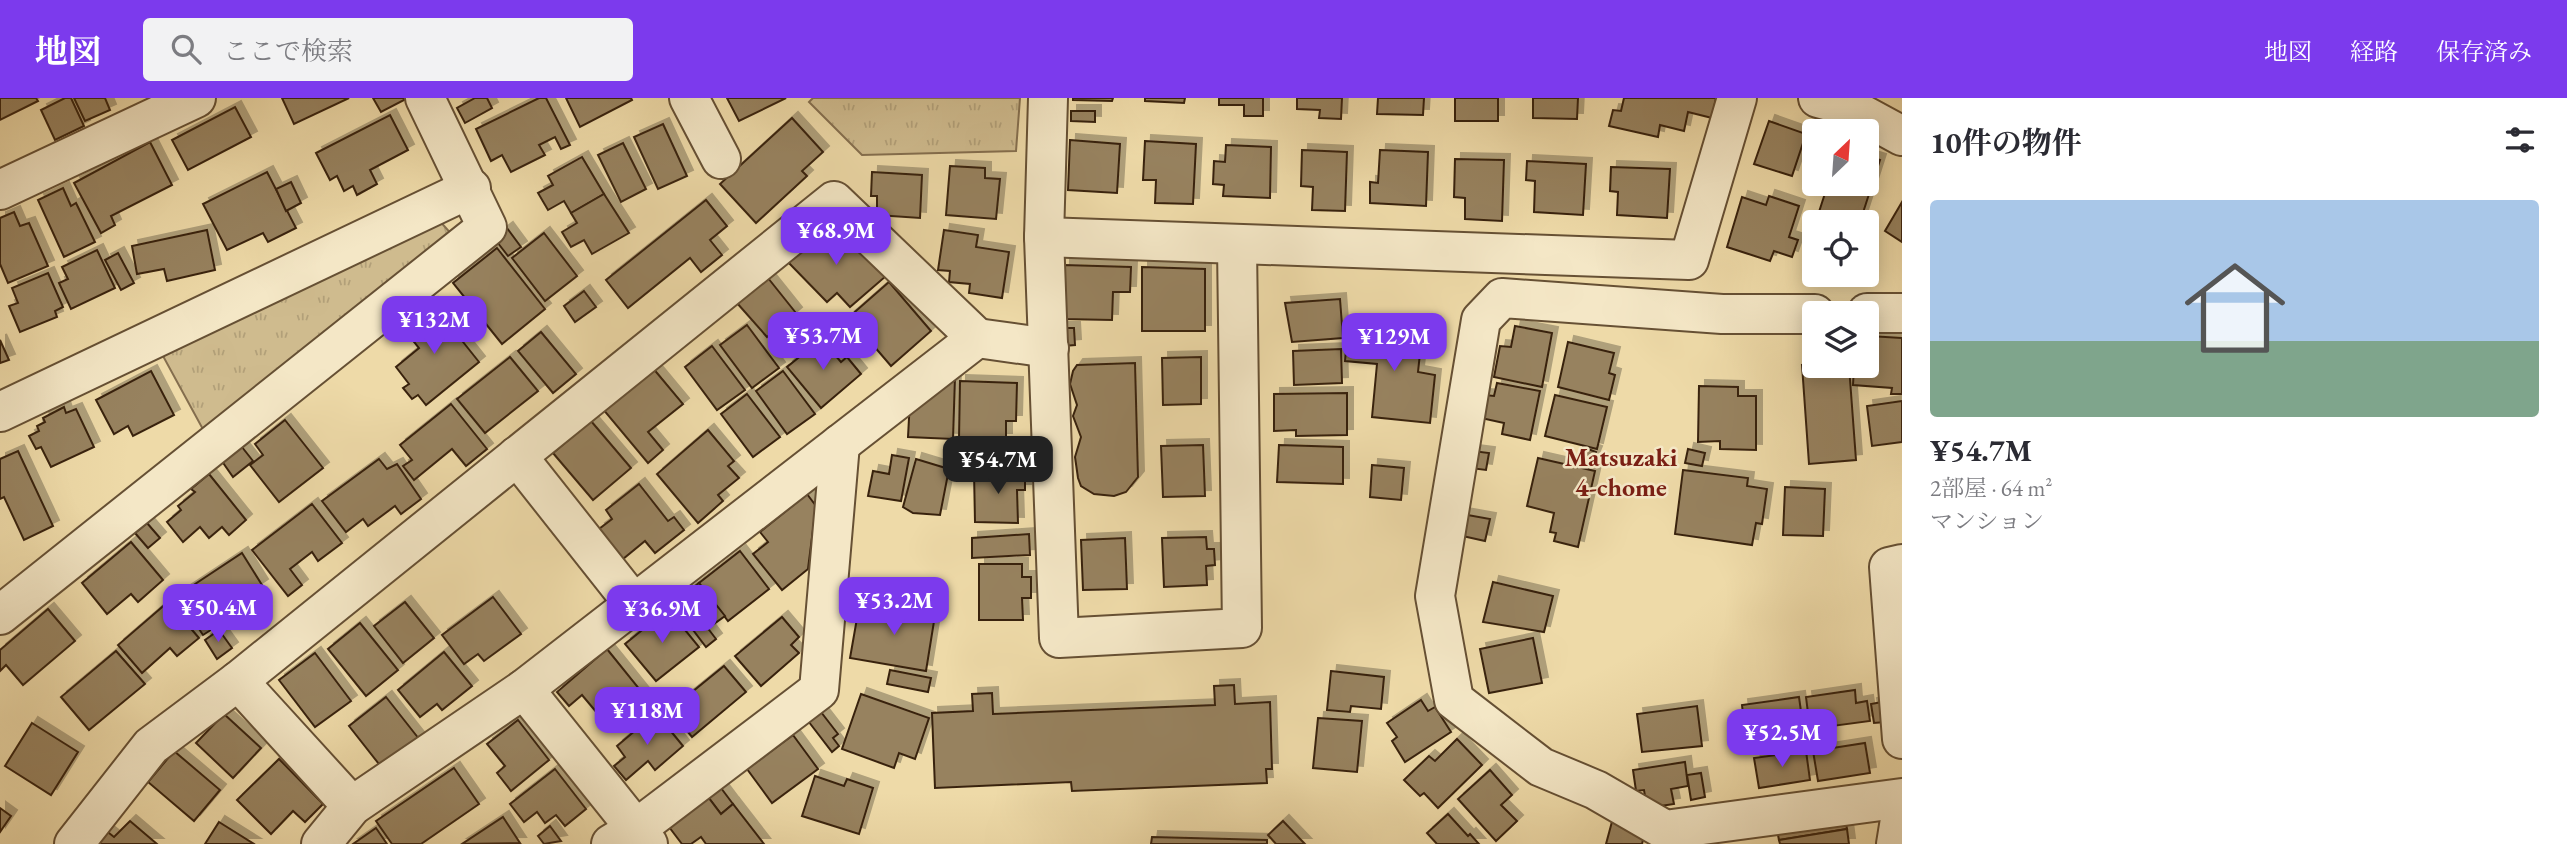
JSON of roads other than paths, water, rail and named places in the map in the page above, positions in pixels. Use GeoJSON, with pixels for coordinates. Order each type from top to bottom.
{"type":"FeatureCollection","features":[{"type":"Feature","properties":{"kind":"street"},"geometry":{"type":"LineString","coordinates":[[0,190],[196,98]]}},
{"type":"Feature","properties":{"kind":"street"},"geometry":{"type":"LineString","coordinates":[[0,615],[487,227],[471,188],[425,98]]}},
{"type":"Feature","properties":{"kind":"street"},"geometry":{"type":"LineString","coordinates":[[689,98],[720,159]]}},
{"type":"Feature","properties":{"kind":"street"},"geometry":{"type":"LineString","coordinates":[[1048,98],[1044,237],[1059,638],[1242,628],[1237,246]]}},
{"type":"Feature","properties":{"kind":"street"},"geometry":{"type":"LineString","coordinates":[[1044,237],[1237,246],[1689,260],[1737,98]]}},
{"type":"Feature","properties":{"kind":"street"},"geometry":{"type":"LineString","coordinates":[[1818,98],[1847,106],[1902,136]]}},
{"type":"Feature","properties":{"kind":"street"},"geometry":{"type":"LineString","coordinates":[[0,412],[471,188]]}},
{"type":"Feature","properties":{"kind":"street"},"geometry":{"type":"LineString","coordinates":[[74,844],[151,746],[238,681],[834,201],[977,338],[1049,348]]}},
{"type":"Feature","properties":{"kind":"street"},"geometry":{"type":"LineString","coordinates":[[1802,314],[1721,314],[1502,298],[1480,320],[1435,596],[1454,700],[1541,767],[1596,790],[1664,837],[1902,798]]}},
{"type":"Feature","properties":{"kind":"street"},"geometry":{"type":"LineString","coordinates":[[1879,313],[1902,313]]}},
{"type":"Feature","properties":{"kind":"street"},"geometry":{"type":"LineString","coordinates":[[321,844],[352,806],[524,689],[977,338]]}},
{"type":"Feature","properties":{"kind":"street"},"geometry":{"type":"LineString","coordinates":[[524,689],[632,839],[819,690],[840,444]]}},
{"type":"Feature","properties":{"kind":"street"},"geometry":{"type":"LineString","coordinates":[[517,456],[634,604]]}},
{"type":"Feature","properties":{"kind":"street"},"geometry":{"type":"LineString","coordinates":[[1902,564],[1889,567],[1902,738]]}},
{"type":"Feature","properties":{"kind":"street"},"geometry":{"type":"LineString","coordinates":[[238,681],[352,806]]}},
{"type":"Feature","properties":{"kind":"street"},"geometry":{"type":"LineString","coordinates":[[1896,844],[1902,807]]}},
{"type":"Feature","properties":{"kind":"district","name":"Matsuzaki 4-chome"},"geometry":{"type":"Point","coordinates":[1621,472]}}]}
